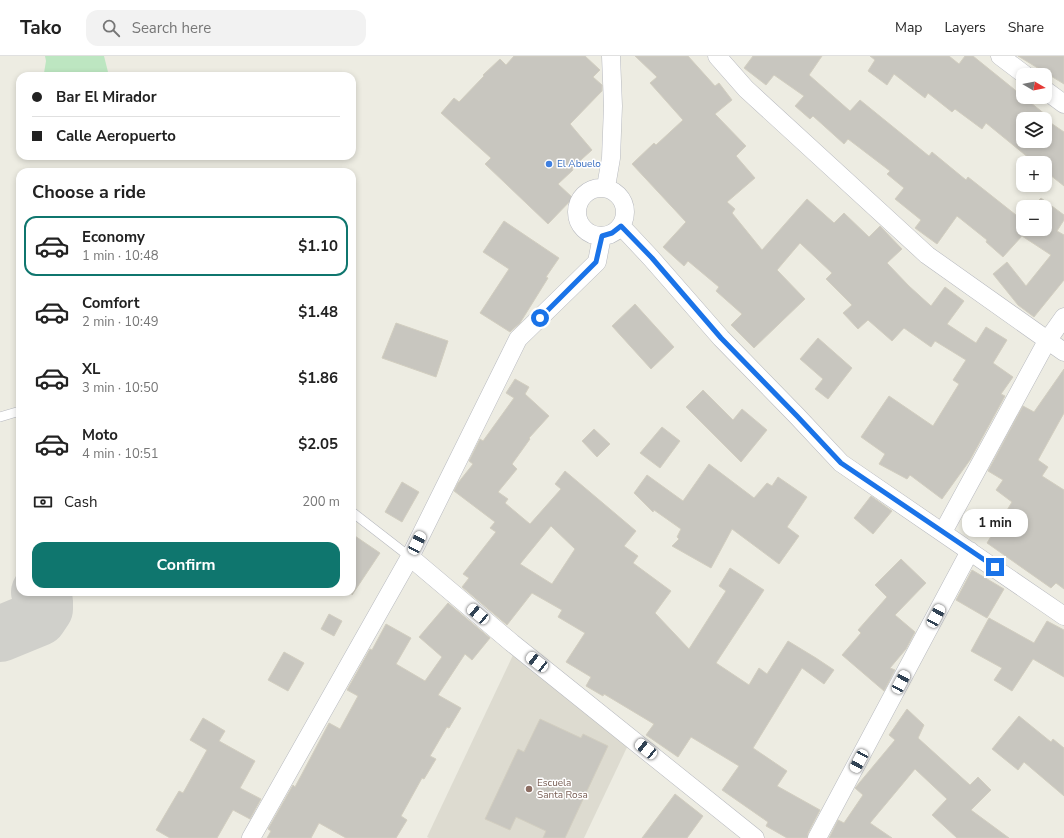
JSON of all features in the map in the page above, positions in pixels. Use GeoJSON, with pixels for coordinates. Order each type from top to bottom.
{"type":"FeatureCollection","features":[{"type":"Feature","properties":{"kind":"street"},"geometry":{"type":"LineString","coordinates":[[606,187],[611,158],[613,106],[611,56]]}},
{"type":"Feature","properties":{"kind":"street"},"geometry":{"type":"LineString","coordinates":[[717,56],[746,89],[927,255],[1047,342],[1064,352]]}},
{"type":"Feature","properties":{"kind":"street"},"geometry":{"type":"LineString","coordinates":[[1000,56],[1016,68]]}},
{"type":"Feature","properties":{"kind":"street"},"geometry":{"type":"LineString","coordinates":[[1052,95],[1064,104]]}},
{"type":"Feature","properties":{"kind":"street"},"geometry":{"type":"LineString","coordinates":[[606,187],[617,193],[624,203],[625,215],[621,226],[612,233],[602,236],[592,234],[583,229],[578,220],[576,210],[579,200],[586,192],[595,188],[606,187]]}},
{"type":"Feature","properties":{"kind":"street"},"geometry":{"type":"LineString","coordinates":[[621,226],[652,258],[721,338],[841,463],[970,550],[1064,616]]}},
{"type":"Feature","properties":{"kind":"street"},"geometry":{"type":"LineString","coordinates":[[251,838],[410,557],[518,339],[596,262],[602,236]]}},
{"type":"Feature","properties":{"kind":"street"},"geometry":{"type":"LineString","coordinates":[[943,532],[1047,342],[1064,317]]}},
{"type":"Feature","properties":{"kind":"street"},"geometry":{"type":"LineString","coordinates":[[817,838],[970,550]]}},
{"type":"Feature","properties":{"kind":"street"},"geometry":{"type":"LineString","coordinates":[[410,557],[512,643],[755,838]]}},
{"type":"Feature","properties":{"kind":"lane"},"geometry":{"type":"LineString","coordinates":[[0,417],[16,412]]}},
{"type":"Feature","properties":{"kind":"lane"},"geometry":{"type":"LineString","coordinates":[[356,515],[410,557]]}},
{"type":"Feature","properties":{"kind":"shaded area","name":"Escuela Santa Rosa"},"geometry":{"type":"Polygon","coordinates":[[[514,653],[630,741],[584,838],[429,838],[427,837],[514,653]]]}},
{"type":"Feature","properties":{"kind":"green space"},"geometry":{"type":"Polygon","coordinates":[[[45,56],[104,56],[108,72],[44,72],[46,61],[45,56]]]}},
{"type":"Feature","properties":{"kind":"building"},"geometry":{"type":"Polygon","coordinates":[[[514,56],[585,56],[600,70],[593,77],[602,85],[602,91],[570,124],[592,150],[572,168],[573,170],[558,184],[573,198],[548,224],[485,164],[491,158],[441,113],[454,98],[459,102],[484,76],[483,75],[500,59],[506,65],[514,56]]]}},
{"type":"Feature","properties":{"kind":"building"},"geometry":{"type":"Polygon","coordinates":[[[635,56],[688,56],[715,86],[719,83],[732,100],[715,114],[746,146],[736,156],[755,178],[727,202],[735,209],[732,213],[762,250],[807,199],[834,223],[844,213],[869,237],[880,226],[902,249],[887,263],[931,306],[945,287],[964,301],[947,324],[976,343],[986,327],[1007,340],[993,363],[1013,377],[1001,394],[1005,396],[970,460],[942,499],[910,475],[907,479],[879,464],[885,454],[861,437],[889,396],[933,426],[959,384],[953,380],[966,360],[935,341],[931,347],[904,328],[892,341],[868,320],[858,329],[843,313],[852,305],[826,279],[832,273],[800,243],[777,270],[805,299],[754,348],[731,325],[742,314],[716,291],[719,287],[688,261],[684,266],[663,247],[686,222],[632,164],[654,143],[656,145],[683,120],[650,83],[657,77],[635,56]]]}},
{"type":"Feature","properties":{"kind":"building"},"geometry":{"type":"Polygon","coordinates":[[[753,56],[822,56],[809,75],[850,111],[860,100],[929,156],[932,152],[966,180],[968,177],[1016,215],[1016,236],[1022,236],[1003,257],[986,242],[987,240],[957,216],[937,244],[915,228],[921,220],[895,199],[904,188],[887,174],[890,171],[848,139],[844,144],[813,116],[810,119],[795,106],[804,96],[774,75],[766,85],[744,68],[753,56]]]}},
{"type":"Feature","properties":{"kind":"building"},"geometry":{"type":"Polygon","coordinates":[[[870,56],[949,56],[959,64],[965,56],[973,56],[1016,91],[1016,104],[1032,104],[1042,112],[1016,112],[1016,147],[986,123],[982,129],[955,109],[952,112],[928,93],[925,98],[894,74],[887,85],[868,71],[875,60],[870,56]]]}},
{"type":"Feature","properties":{"kind":"building"},"geometry":{"type":"Polygon","coordinates":[[[1018,56],[1064,56],[1064,84],[1052,77],[1052,68],[1038,68],[1018,56]]]}},
{"type":"Feature","properties":{"kind":"building"},"geometry":{"type":"Polygon","coordinates":[[[1052,124],[1064,132],[1064,186],[1052,177],[1052,156],[1026,156],[1017,148],[1052,148],[1052,124]]]}},
{"type":"Feature","properties":{"kind":"building"},"geometry":{"type":"Polygon","coordinates":[[[1052,206],[1064,215],[1064,220],[1057,231],[1064,235],[1064,280],[1034,317],[1018,305],[993,274],[1007,262],[1026,286],[1051,255],[1022,236],[1052,236],[1052,206]]]}},
{"type":"Feature","properties":{"kind":"building"},"geometry":{"type":"Polygon","coordinates":[[[504,221],[559,258],[546,277],[548,278],[520,323],[510,332],[480,313],[509,269],[483,252],[504,221]]]}},
{"type":"Feature","properties":{"kind":"building"},"geometry":{"type":"Polygon","coordinates":[[[635,304],[674,347],[651,369],[612,326],[635,304]]]}},
{"type":"Feature","properties":{"kind":"building"},"geometry":{"type":"Polygon","coordinates":[[[396,323],[448,341],[436,377],[382,358],[396,323]]]}},
{"type":"Feature","properties":{"kind":"building"},"geometry":{"type":"Polygon","coordinates":[[[818,338],[852,368],[828,399],[815,389],[823,379],[800,359],[818,338]]]}},
{"type":"Feature","properties":{"kind":"building"},"geometry":{"type":"Polygon","coordinates":[[[1064,369],[1064,413],[1038,460],[1048,467],[1042,476],[1064,490],[1064,589],[1056,583],[1051,588],[987,543],[1012,502],[996,490],[1003,480],[988,471],[1023,406],[1034,412],[1064,369]]]}},
{"type":"Feature","properties":{"kind":"building"},"geometry":{"type":"Polygon","coordinates":[[[515,379],[529,387],[525,394],[549,416],[529,438],[530,439],[512,464],[517,469],[498,492],[508,499],[505,503],[530,524],[561,489],[555,484],[565,471],[636,531],[624,546],[638,556],[633,563],[671,591],[655,613],[689,649],[726,591],[719,586],[730,568],[764,590],[716,663],[749,685],[759,668],[767,674],[788,641],[834,670],[824,684],[802,668],[753,748],[787,771],[777,786],[820,810],[807,838],[787,838],[766,826],[768,822],[722,790],[739,766],[691,737],[678,757],[646,735],[654,724],[604,694],[603,696],[586,686],[591,677],[566,662],[585,633],[558,617],[562,610],[532,593],[507,625],[462,587],[469,578],[463,574],[496,532],[490,528],[495,522],[454,491],[458,483],[473,464],[469,461],[480,439],[483,441],[514,398],[506,393],[515,379]],[[551,526],[520,564],[552,584],[575,549],[551,526]]]}},
{"type":"Feature","properties":{"kind":"building"},"geometry":{"type":"Polygon","coordinates":[[[703,390],[733,420],[742,409],[767,430],[741,462],[686,407],[703,390]]]}},
{"type":"Feature","properties":{"kind":"building"},"geometry":{"type":"Polygon","coordinates":[[[662,427],[680,441],[660,468],[640,453],[662,427]]]}},
{"type":"Feature","properties":{"kind":"building"},"geometry":{"type":"Polygon","coordinates":[[[594,429],[610,444],[597,457],[582,441],[594,429]]]}},
{"type":"Feature","properties":{"kind":"building"},"geometry":{"type":"Polygon","coordinates":[[[709,464],[754,498],[767,483],[772,486],[778,477],[807,497],[787,527],[799,536],[779,564],[732,529],[711,568],[672,546],[679,539],[677,537],[681,529],[654,510],[653,512],[634,493],[647,475],[683,501],[709,464]]]}},
{"type":"Feature","properties":{"kind":"building"},"geometry":{"type":"Polygon","coordinates":[[[402,482],[419,492],[402,522],[385,512],[402,482]]]}},
{"type":"Feature","properties":{"kind":"building"},"geometry":{"type":"Polygon","coordinates":[[[871,496],[892,511],[873,534],[854,518],[871,496]]]}},
{"type":"Feature","properties":{"kind":"building"},"geometry":{"type":"Polygon","coordinates":[[[356,537],[380,553],[356,589],[356,537]]]}},
{"type":"Feature","properties":{"kind":"building"},"geometry":{"type":"Polygon","coordinates":[[[901,559],[926,583],[895,615],[915,632],[906,649],[890,668],[895,670],[884,691],[842,655],[861,633],[858,630],[887,597],[875,585],[901,559]]]}},
{"type":"Feature","properties":{"kind":"building"},"geometry":{"type":"Polygon","coordinates":[[[972,570],[1004,589],[987,618],[956,600],[972,570]]]}},
{"type":"Feature","properties":{"kind":"building"},"geometry":{"type":"Polygon","coordinates":[[[448,603],[490,638],[472,660],[465,654],[438,695],[461,708],[449,728],[447,727],[430,756],[436,759],[424,779],[422,778],[401,816],[407,820],[396,838],[346,838],[319,823],[311,838],[267,838],[271,831],[268,829],[293,785],[295,787],[329,723],[340,729],[358,696],[347,690],[386,624],[411,638],[396,664],[425,681],[442,657],[419,637],[448,603]]]}},
{"type":"Feature","properties":{"kind":"building"},"geometry":{"type":"Polygon","coordinates":[[[329,614],[342,621],[334,636],[321,629],[329,614]]]}},
{"type":"Feature","properties":{"kind":"building"},"geometry":{"type":"Polygon","coordinates":[[[989,618],[1034,643],[1047,621],[1064,630],[1064,677],[1033,659],[1012,691],[994,680],[1002,668],[971,651],[989,618]]]}},
{"type":"Feature","properties":{"kind":"building"},"geometry":{"type":"Polygon","coordinates":[[[284,652],[304,663],[288,691],[268,680],[284,652]]]}},
{"type":"Feature","properties":{"kind":"building"},"geometry":{"type":"Polygon","coordinates":[[[907,709],[924,725],[918,738],[970,785],[978,777],[991,790],[971,810],[1009,838],[957,838],[932,815],[947,799],[915,769],[870,823],[892,838],[829,838],[838,820],[844,823],[863,795],[855,788],[895,740],[889,735],[907,709]]]}},
{"type":"Feature","properties":{"kind":"building"},"geometry":{"type":"Polygon","coordinates":[[[1019,716],[1051,742],[1053,739],[1064,748],[1064,796],[1024,762],[1018,770],[992,749],[1019,716]]]}},
{"type":"Feature","properties":{"kind":"building"},"geometry":{"type":"Polygon","coordinates":[[[203,718],[225,731],[219,741],[255,761],[240,788],[261,799],[250,819],[233,810],[217,838],[170,838],[156,830],[179,791],[183,793],[207,750],[190,740],[203,718]]]}},
{"type":"Feature","properties":{"kind":"building"},"geometry":{"type":"Polygon","coordinates":[[[540,719],[581,738],[583,734],[608,746],[565,838],[543,838],[546,831],[516,817],[510,830],[485,819],[518,749],[524,752],[540,719]]]}},
{"type":"Feature","properties":{"kind":"building"},"geometry":{"type":"Polygon","coordinates":[[[675,794],[703,816],[687,838],[642,838],[675,794]]]}},
{"type":"Feature","properties":{"kind":"taxiway"},"geometry":{"type":"LineString","coordinates":[[0,634],[39,618],[45,609],[45,601],[43,596]]}},
{"type":"Feature","properties":{"kind":"place","name":"El Abuelo"},"geometry":{"type":"Point","coordinates":[549,164]}},
{"type":"Feature","properties":{"kind":"place","name":"Escuela Santa Rosa"},"geometry":{"type":"Point","coordinates":[529,789]}},
{"type":"Feature","properties":{"kind":"route"},"geometry":{"type":"LineString","coordinates":[[540,318],[596,262],[602,236],[612,233],[621,226],[652,258],[721,338],[841,463],[995,567]]}}]}
